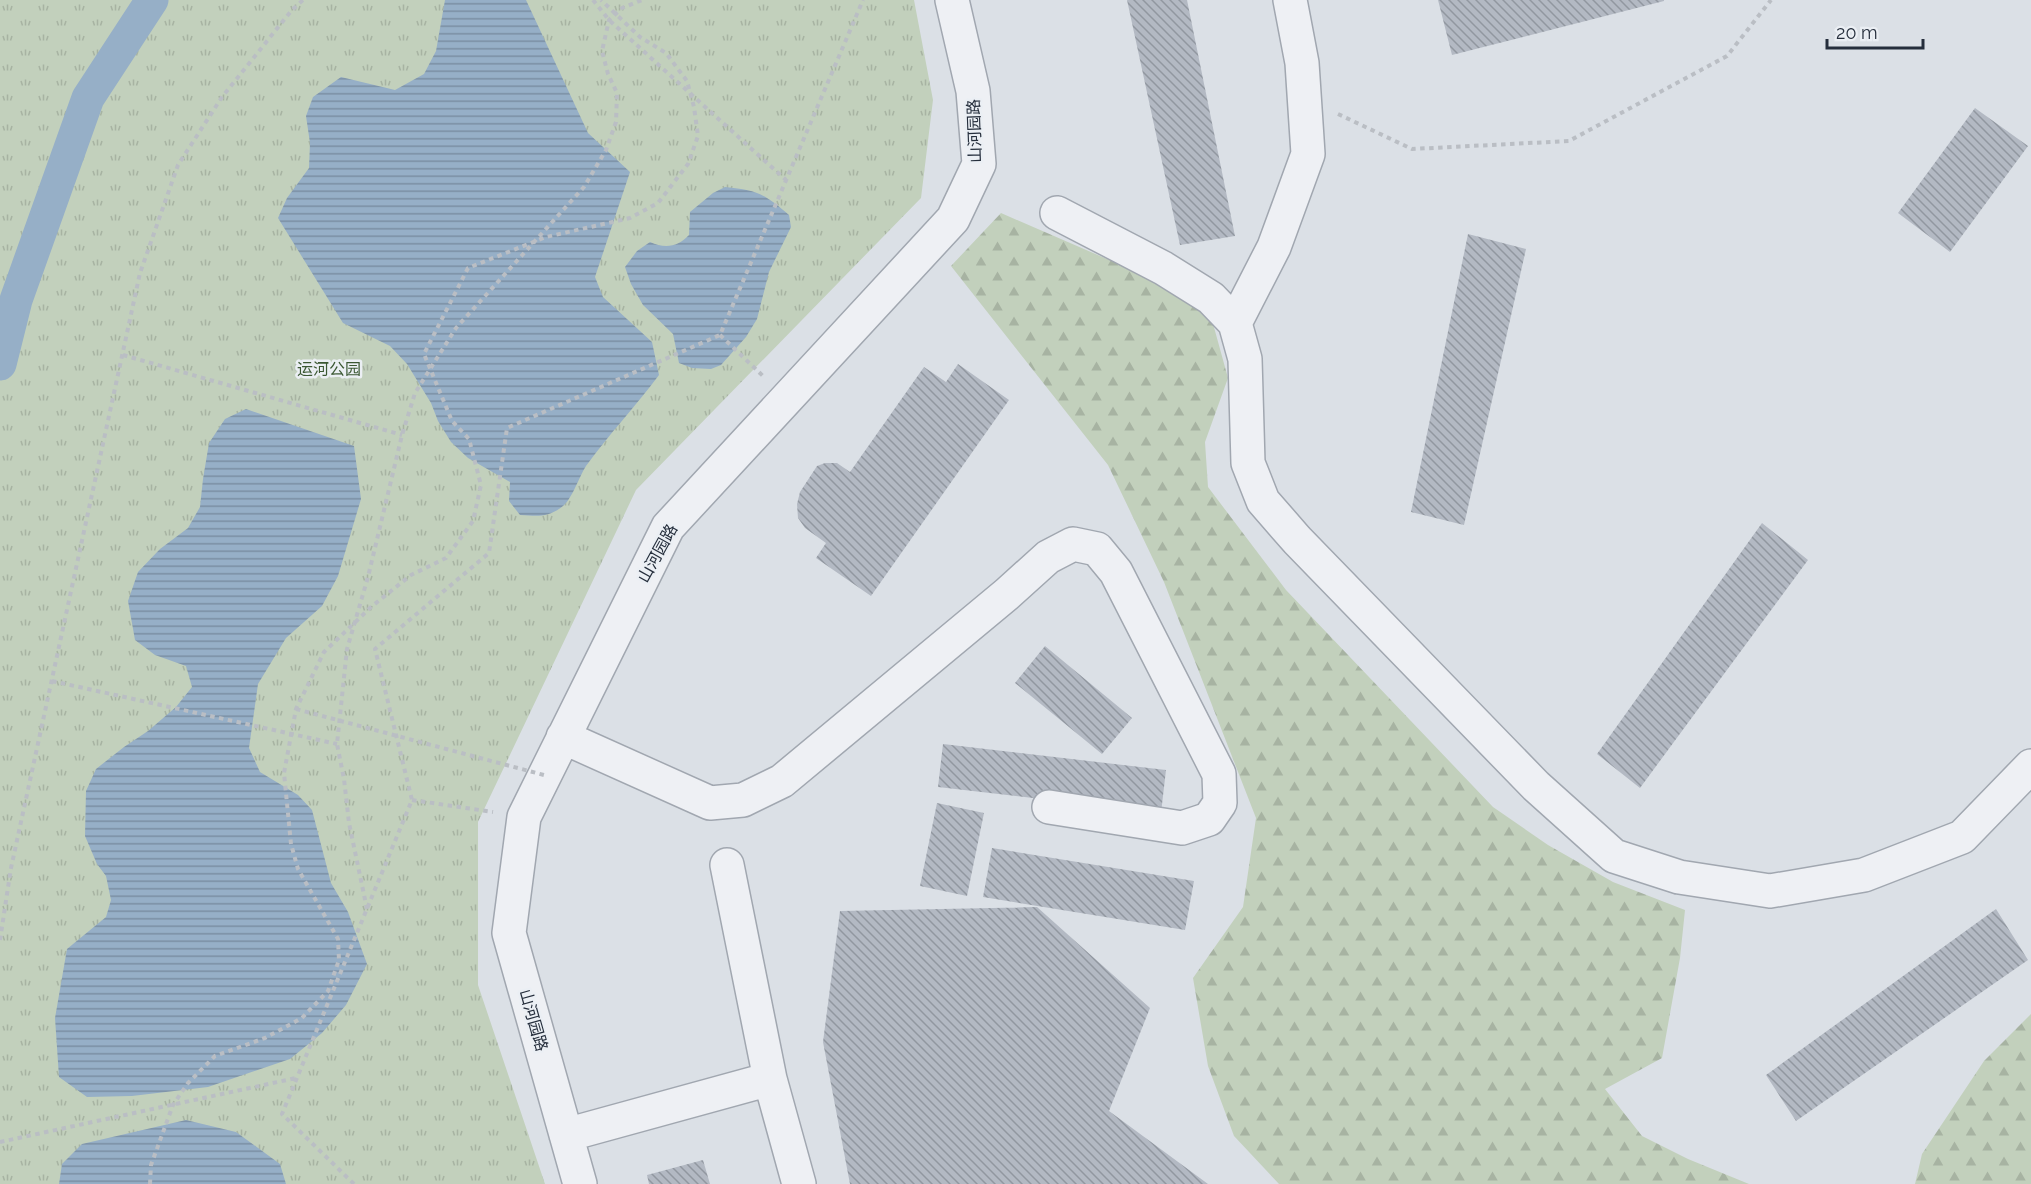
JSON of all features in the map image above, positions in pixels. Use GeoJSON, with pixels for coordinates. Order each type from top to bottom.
{"type":"FeatureCollection","features":[{"type":"Feature","properties":{"kind":"street","name":"山河园路"},"geometry":{"type":"LineString","coordinates":[[580,1184],[509,933],[524,817],[668,527],[953,219],[979,164],[973,91],[952,0]]}},
{"type":"Feature","properties":{"kind":"street"},"geometry":{"type":"LineString","coordinates":[[1235,323],[1274,247],[1308,154],[1302,63],[1290,0]]}},
{"type":"Feature","properties":{"kind":"street"},"geometry":{"type":"LineString","coordinates":[[1057,213],[1163,267],[1211,298],[1235,323],[1245,359],[1248,463],[1263,501],[1297,540],[1536,786],[1614,856],[1679,877],[1770,891],[1864,875],[1962,837],[2031,766]]}},
{"type":"Feature","properties":{"kind":"street"},"geometry":{"type":"LineString","coordinates":[[563,737],[710,803],[743,800],[782,781],[1048,557],[1073,544],[1097,549],[1116,572],[1219,774],[1220,803],[1209,819],[1182,828],[1049,807]]}},
{"type":"Feature","properties":{"kind":"street"},"geometry":{"type":"LineString","coordinates":[[727,865],[770,1079],[799,1184]]}},
{"type":"Feature","properties":{"kind":"street"},"geometry":{"type":"LineString","coordinates":[[566,1135],[770,1079]]}},
{"type":"Feature","properties":{"kind":"path"},"geometry":{"type":"LineString","coordinates":[[0,940],[11,868],[140,273],[178,165],[222,97],[292,10],[303,0]]}},
{"type":"Feature","properties":{"kind":"path"},"geometry":{"type":"LineString","coordinates":[[593,0],[609,20],[786,180]]}},
{"type":"Feature","properties":{"kind":"path"},"geometry":{"type":"LineString","coordinates":[[150,1184],[151,1165],[173,1105],[188,1083],[215,1056],[265,1038],[302,1018],[328,991],[339,960],[338,939],[298,869],[291,844],[284,773],[296,709],[324,652],[371,607],[411,575],[446,558],[473,521],[481,485],[469,440],[452,421],[424,354],[468,268],[546,237],[630,218],[658,203],[688,164],[698,136],[687,81],[666,53],[640,37],[601,0]]}},
{"type":"Feature","properties":{"kind":"path"},"geometry":{"type":"LineString","coordinates":[[367,909],[349,823],[337,744],[347,649],[368,577],[402,435],[415,393],[456,328],[584,187],[606,150],[616,122],[617,93],[608,74],[602,51],[609,20],[622,8],[642,0]]}},
{"type":"Feature","properties":{"kind":"path"},"geometry":{"type":"LineString","coordinates":[[354,1184],[282,1114],[412,800],[375,649],[489,553],[507,428],[720,335],[863,0]]}},
{"type":"Feature","properties":{"kind":"path"},"geometry":{"type":"LineString","coordinates":[[1305,99],[1412,149],[1569,141],[1727,56],[1771,0]]}},
{"type":"Feature","properties":{"kind":"path"},"geometry":{"type":"LineString","coordinates":[[720,335],[787,399]]}},
{"type":"Feature","properties":{"kind":"path"},"geometry":{"type":"LineString","coordinates":[[123,355],[402,435]]}},
{"type":"Feature","properties":{"kind":"path"},"geometry":{"type":"LineString","coordinates":[[52,681],[337,744]]}},
{"type":"Feature","properties":{"kind":"path"},"geometry":{"type":"LineString","coordinates":[[296,709],[544,776]]}},
{"type":"Feature","properties":{"kind":"path"},"geometry":{"type":"LineString","coordinates":[[412,800],[524,817]]}},
{"type":"Feature","properties":{"kind":"path"},"geometry":{"type":"LineString","coordinates":[[0,1142],[297,1078]]}},
{"type":"Feature","properties":{"kind":"green space","name":"运河公园"},"geometry":{"type":"Polygon","coordinates":[[[0,0],[914,0],[933,100],[921,198],[636,490],[478,822],[478,985],[545,1184],[0,1184],[0,0]]]}},
{"type":"Feature","properties":{"kind":"green space"},"geometry":{"type":"Polygon","coordinates":[[[1001,213],[1160,282],[1212,320],[1228,378],[1205,442],[1208,487],[1286,590],[1493,807],[1548,845],[1613,882],[1685,910],[1680,958],[1662,1058],[1605,1089],[1642,1136],[1688,1159],[1749,1184],[1279,1184],[1234,1136],[1208,1066],[1193,978],[1243,907],[1256,818],[1164,582],[1108,465],[951,266],[1001,213]]]}},
{"type":"Feature","properties":{"kind":"green space"},"geometry":{"type":"Polygon","coordinates":[[[2031,1014],[2031,1184],[1915,1184],[1922,1154],[1984,1061],[2031,1014]]]}},
{"type":"Feature","properties":{"kind":"water"},"geometry":{"type":"Polygon","coordinates":[[[445,0],[526,0],[588,133],[630,172],[595,277],[603,297],[652,342],[659,375],[586,466],[566,503],[552,513],[543,515],[520,515],[509,501],[510,482],[468,458],[451,442],[407,364],[390,346],[343,323],[278,218],[287,198],[309,168],[310,143],[306,116],[313,97],[341,77],[395,90],[424,74],[436,51],[445,0]]]}},
{"type":"Feature","properties":{"kind":"water"},"geometry":{"type":"Polygon","coordinates":[[[725,187],[753,192],[767,198],[789,215],[791,227],[769,272],[757,319],[746,337],[721,365],[711,369],[692,368],[679,363],[673,334],[643,305],[631,284],[625,267],[637,251],[650,242],[661,246],[671,246],[685,239],[689,235],[690,212],[713,193],[725,187]]]}},
{"type":"Feature","properties":{"kind":"water"},"geometry":{"type":"Polygon","coordinates":[[[246,409],[354,446],[361,499],[338,576],[322,606],[286,638],[258,684],[249,748],[260,772],[298,795],[312,810],[331,883],[348,912],[367,964],[346,1005],[322,1033],[290,1059],[208,1087],[132,1096],[87,1097],[59,1077],[55,1018],[67,949],[106,917],[111,900],[106,876],[97,864],[85,836],[86,791],[96,769],[148,731],[176,707],[192,687],[186,666],[155,655],[135,640],[128,601],[138,572],[160,549],[188,528],[200,507],[209,443],[225,419],[246,409]]]}},
{"type":"Feature","properties":{"kind":"water"},"geometry":{"type":"Polygon","coordinates":[[[186,1120],[236,1132],[280,1164],[286,1184],[59,1184],[62,1164],[82,1144],[186,1120]]]}},
{"type":"Feature","properties":{"kind":"building"},"geometry":{"type":"Polygon","coordinates":[[[1127,0],[1187,0],[1235,236],[1180,245],[1127,0]]]}},
{"type":"Feature","properties":{"kind":"building"},"geometry":{"type":"Polygon","coordinates":[[[1438,0],[1664,0],[1664,1],[1452,55],[1438,0]]]}},
{"type":"Feature","properties":{"kind":"building"},"geometry":{"type":"Polygon","coordinates":[[[1975,108],[2028,146],[1950,252],[1898,213],[1975,108]]]}},
{"type":"Feature","properties":{"kind":"building"},"geometry":{"type":"Polygon","coordinates":[[[1468,234],[1526,249],[1464,525],[1411,512],[1468,234]]]}},
{"type":"Feature","properties":{"kind":"building"},"geometry":{"type":"Polygon","coordinates":[[[958,364],[1009,400],[871,596],[816,558],[826,543],[805,528],[798,518],[797,504],[800,492],[817,466],[837,463],[850,472],[924,367],[946,382],[958,364]]]}},
{"type":"Feature","properties":{"kind":"building"},"geometry":{"type":"Polygon","coordinates":[[[1762,523],[1808,560],[1640,788],[1597,754],[1762,523]]]}},
{"type":"Feature","properties":{"kind":"building"},"geometry":{"type":"Polygon","coordinates":[[[1045,646],[1132,718],[1102,754],[1015,683],[1045,646]]]}},
{"type":"Feature","properties":{"kind":"building"},"geometry":{"type":"Polygon","coordinates":[[[943,744],[1166,770],[1161,813],[938,787],[943,744]]]}},
{"type":"Feature","properties":{"kind":"building"},"geometry":{"type":"Polygon","coordinates":[[[937,803],[984,813],[967,896],[920,886],[937,803]]]}},
{"type":"Feature","properties":{"kind":"building"},"geometry":{"type":"Polygon","coordinates":[[[992,848],[1194,881],[1185,930],[983,897],[992,848]]]}},
{"type":"Feature","properties":{"kind":"building"},"geometry":{"type":"Polygon","coordinates":[[[1037,907],[1150,1008],[1109,1111],[1208,1184],[850,1184],[823,1042],[840,911],[1037,907]]]}},
{"type":"Feature","properties":{"kind":"building"},"geometry":{"type":"Polygon","coordinates":[[[1996,909],[2028,960],[1796,1121],[1766,1075],[1996,909]]]}},
{"type":"Feature","properties":{"kind":"building"},"geometry":{"type":"Polygon","coordinates":[[[703,1160],[710,1184],[649,1184],[647,1175],[703,1160]]]}},
{"type":"Feature","properties":{"kind":"waterway"},"geometry":{"type":"LineString","coordinates":[[0,364],[16,300],[88,98],[152,0]]}}]}
